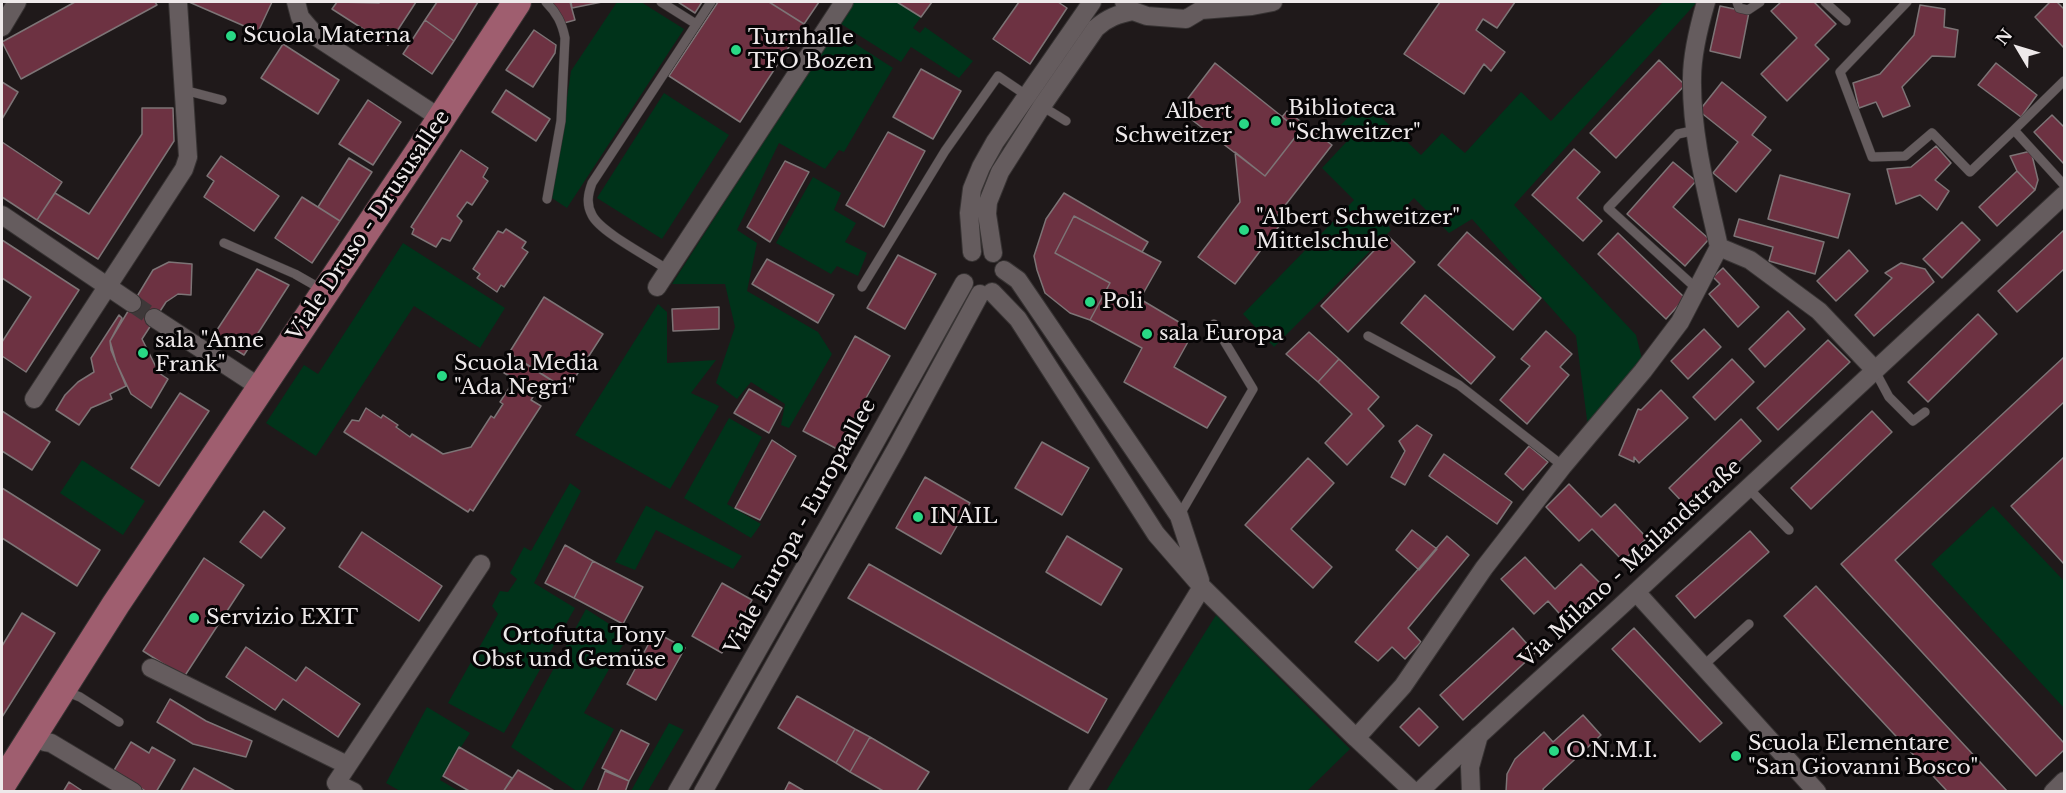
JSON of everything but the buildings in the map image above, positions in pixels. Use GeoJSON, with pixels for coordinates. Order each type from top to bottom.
{"type":"FeatureCollection","features":[{"type":"Feature","properties":{"kind":"main road","name":"Viale Druso - Drususallee"},"geometry":{"type":"LineString","coordinates":[[2,784],[116,604],[326,292],[517,2]]}},
{"type":"Feature","properties":{"kind":"street"},"geometry":{"type":"LineString","coordinates":[[2,27],[17,2]]}},
{"type":"Feature","properties":{"kind":"street"},"geometry":{"type":"LineString","coordinates":[[34,399],[184,169],[188,157],[178,2]]}},
{"type":"Feature","properties":{"kind":"street"},"geometry":{"type":"LineString","coordinates":[[296,2],[300,16],[318,38],[440,118]]}},
{"type":"Feature","properties":{"kind":"street"},"geometry":{"type":"LineString","coordinates":[[657,287],[844,2]]}},
{"type":"Feature","properties":{"kind":"street","name":"Viale Europa - Europaallee"},"geometry":{"type":"LineString","coordinates":[[703,792],[986,293],[1001,283],[1004,270],[1001,261],[993,253],[987,214],[993,188],[1034,101],[1092,2]]}},
{"type":"Feature","properties":{"kind":"street"},"geometry":{"type":"LineString","coordinates":[[1128,6],[1148,15],[1186,20],[1204,6],[1252,6],[1273,2]]}},
{"type":"Feature","properties":{"kind":"street"},"geometry":{"type":"LineString","coordinates":[[1356,738],[1403,686],[1484,568],[1680,322],[1719,247],[1701,167],[1692,79],[1694,50],[1706,2]]}},
{"type":"Feature","properties":{"kind":"street","name":"Viale Europa - Europaallee"},"geometry":{"type":"LineString","coordinates":[[677,792],[964,283],[961,272],[964,260],[972,252],[969,213],[972,189],[995,142],[1034,101],[1096,28],[1128,6]]}},
{"type":"Feature","properties":{"kind":"street","name":"Via Milano - Mailandstraße"},"geometry":{"type":"LineString","coordinates":[[1419,792],[1479,733],[1636,592],[2064,195]]}},
{"type":"Feature","properties":{"kind":"street"},"geometry":{"type":"LineString","coordinates":[[2,215],[132,303]]}},
{"type":"Feature","properties":{"kind":"street"},"geometry":{"type":"LineString","coordinates":[[1719,247],[1750,261],[1820,311],[1874,369]]}},
{"type":"Feature","properties":{"kind":"street"},"geometry":{"type":"LineString","coordinates":[[972,252],[982,250],[993,253]]}},
{"type":"Feature","properties":{"kind":"street"},"geometry":{"type":"LineString","coordinates":[[1004,270],[1018,280],[1176,511],[1202,587]]}},
{"type":"Feature","properties":{"kind":"street"},"geometry":{"type":"LineString","coordinates":[[964,283],[971,290],[986,293],[1018,319],[1156,534],[1202,587],[1414,792]]}},
{"type":"Feature","properties":{"kind":"street"},"geometry":{"type":"LineString","coordinates":[[154,318],[261,388]]}},
{"type":"Feature","properties":{"kind":"street"},"geometry":{"type":"LineString","coordinates":[[1140,507],[1163,513],[1176,511]]}},
{"type":"Feature","properties":{"kind":"street"},"geometry":{"type":"LineString","coordinates":[[1167,546],[1176,511]]}},
{"type":"Feature","properties":{"kind":"street"},"geometry":{"type":"LineString","coordinates":[[354,792],[336,783],[481,564]]}},
{"type":"Feature","properties":{"kind":"street"},"geometry":{"type":"LineString","coordinates":[[1077,792],[1202,587]]}},
{"type":"Feature","properties":{"kind":"street"},"geometry":{"type":"LineString","coordinates":[[1636,592],[1817,792]]}},
{"type":"Feature","properties":{"kind":"street"},"geometry":{"type":"LineString","coordinates":[[151,668],[347,765]]}},
{"type":"Feature","properties":{"kind":"street"},"geometry":{"type":"LineString","coordinates":[[1471,792],[1470,766],[1479,733]]}},
{"type":"Feature","properties":{"kind":"street"},"geometry":{"type":"LineString","coordinates":[[33,735],[51,743],[132,792]]}},
{"type":"Feature","properties":{"kind":"street"},"geometry":{"type":"LineString","coordinates":[[2053,792],[2064,781]]}},
{"type":"Feature","properties":{"kind":"lane"},"geometry":{"type":"LineString","coordinates":[[546,2],[556,13],[563,26],[565,38],[561,121],[546,199]]}},
{"type":"Feature","properties":{"kind":"lane"},"geometry":{"type":"LineString","coordinates":[[661,2],[696,24]]}},
{"type":"Feature","properties":{"kind":"lane"},"geometry":{"type":"LineString","coordinates":[[668,270],[600,226],[592,215],[588,194],[592,183],[711,2]]}},
{"type":"Feature","properties":{"kind":"lane"},"geometry":{"type":"LineString","coordinates":[[1737,2],[1739,8],[1748,10],[1760,2]]}},
{"type":"Feature","properties":{"kind":"lane"},"geometry":{"type":"LineString","coordinates":[[1825,2],[1846,21]]}},
{"type":"Feature","properties":{"kind":"lane"},"geometry":{"type":"LineString","coordinates":[[1907,2],[1840,72],[1872,157],[1905,156],[1932,133],[1970,172],[2064,81]]}},
{"type":"Feature","properties":{"kind":"lane"},"geometry":{"type":"LineString","coordinates":[[862,287],[945,151],[998,76],[1066,121]]}},
{"type":"Feature","properties":{"kind":"lane"},"geometry":{"type":"LineString","coordinates":[[184,90],[222,100]]}},
{"type":"Feature","properties":{"kind":"lane"},"geometry":{"type":"LineString","coordinates":[[1696,130],[1678,134],[1608,208],[1697,289]]}},
{"type":"Feature","properties":{"kind":"lane"},"geometry":{"type":"LineString","coordinates":[[2014,130],[2064,185]]}},
{"type":"Feature","properties":{"kind":"lane"},"geometry":{"type":"LineString","coordinates":[[224,243],[295,274],[326,292]]}},
{"type":"Feature","properties":{"kind":"lane"},"geometry":{"type":"LineString","coordinates":[[1176,511],[1253,389],[1214,324]]}},
{"type":"Feature","properties":{"kind":"lane"},"geometry":{"type":"LineString","coordinates":[[1368,336],[1459,385],[1563,466]]}},
{"type":"Feature","properties":{"kind":"lane"},"geometry":{"type":"LineString","coordinates":[[1874,369],[1889,397],[1913,421],[1924,412]]}},
{"type":"Feature","properties":{"kind":"lane"},"geometry":{"type":"LineString","coordinates":[[1748,488],[1788,530]]}},
{"type":"Feature","properties":{"kind":"lane"},"geometry":{"type":"LineString","coordinates":[[1703,666],[1749,624]]}},
{"type":"Feature","properties":{"kind":"lane"},"geometry":{"type":"LineString","coordinates":[[63,690],[119,722]]}},
{"type":"Feature","properties":{"kind":"green space"},"geometry":{"type":"Polygon","coordinates":[[[617,2],[641,2],[684,29],[567,208],[552,198],[571,71],[617,2]]]}},
{"type":"Feature","properties":{"kind":"green space"},"geometry":{"type":"Polygon","coordinates":[[[853,2],[897,2],[921,17],[913,28],[920,33],[925,27],[973,61],[959,78],[911,47],[901,62],[838,22],[853,2]]]}},
{"type":"Feature","properties":{"kind":"green space"},"geometry":{"type":"Polygon","coordinates":[[[1663,2],[1697,2],[1514,205],[1636,335],[1643,363],[1588,427],[1576,336],[1472,219],[1449,233],[1414,198],[1388,225],[1391,230],[1274,347],[1243,314],[1354,200],[1322,168],[1350,138],[1339,127],[1364,101],[1421,155],[1442,133],[1465,153],[1521,92],[1551,121],[1663,2]]]}},
{"type":"Feature","properties":{"kind":"green space"},"geometry":{"type":"Polygon","coordinates":[[[832,35],[848,39],[893,68],[844,152],[839,150],[825,169],[779,143],[737,230],[757,243],[747,291],[818,332],[832,354],[789,428],[781,425],[785,404],[751,382],[737,399],[716,383],[735,327],[725,284],[672,284],[832,35]]]}},
{"type":"Feature","properties":{"kind":"green space"},"geometry":{"type":"Polygon","coordinates":[[[664,93],[729,135],[662,239],[597,198],[664,93]]]}},
{"type":"Feature","properties":{"kind":"green space"},"geometry":{"type":"Polygon","coordinates":[[[813,177],[841,193],[834,210],[856,223],[845,242],[867,253],[858,276],[837,266],[831,274],[776,243],[813,177]]]}},
{"type":"Feature","properties":{"kind":"green space"},"geometry":{"type":"Polygon","coordinates":[[[403,243],[505,308],[480,348],[414,306],[316,456],[266,423],[304,365],[318,374],[403,243]]]}},
{"type":"Feature","properties":{"kind":"green space"},"geometry":{"type":"Polygon","coordinates":[[[658,304],[667,312],[667,363],[716,360],[691,393],[719,406],[670,489],[575,435],[658,304]]]}},
{"type":"Feature","properties":{"kind":"green space"},"geometry":{"type":"Polygon","coordinates":[[[729,418],[762,437],[727,504],[761,524],[751,538],[684,498],[729,418]]]}},
{"type":"Feature","properties":{"kind":"green space"},"geometry":{"type":"Polygon","coordinates":[[[82,460],[145,501],[123,535],[60,493],[82,460]]]}},
{"type":"Feature","properties":{"kind":"green space"},"geometry":{"type":"Polygon","coordinates":[[[570,483],[581,491],[534,583],[575,608],[504,733],[448,703],[498,614],[492,606],[500,591],[508,592],[517,579],[510,573],[524,547],[531,551],[570,483]]]}},
{"type":"Feature","properties":{"kind":"green space"},"geometry":{"type":"Polygon","coordinates":[[[646,506],[742,556],[733,569],[656,530],[635,570],[615,562],[646,506]]]}},
{"type":"Feature","properties":{"kind":"green space"},"geometry":{"type":"Polygon","coordinates":[[[1993,506],[2064,581],[2064,708],[1931,564],[1993,506]]]}},
{"type":"Feature","properties":{"kind":"green space"},"geometry":{"type":"Polygon","coordinates":[[[586,609],[628,636],[584,713],[614,729],[581,791],[578,792],[511,747],[586,609]]]}},
{"type":"Feature","properties":{"kind":"green space"},"geometry":{"type":"Polygon","coordinates":[[[1216,615],[1350,749],[1307,791],[1106,791],[1216,615]]]}},
{"type":"Feature","properties":{"kind":"green space"},"geometry":{"type":"Polygon","coordinates":[[[427,707],[470,733],[440,780],[456,791],[400,791],[386,783],[427,707]]]}},
{"type":"Feature","properties":{"kind":"green space"},"geometry":{"type":"Polygon","coordinates":[[[669,723],[684,730],[648,791],[631,791],[669,723]]]}},
{"type":"Feature","properties":{"kind":"tunnel"},"geometry":{"type":"LineString","coordinates":[[132,303],[154,318]]}},
{"type":"Feature","properties":{"kind":"place","name":"Scuola Materna"},"geometry":{"type":"Point","coordinates":[231,36]}},
{"type":"Feature","properties":{"kind":"place","name":"Turnhalle TFO Bozen"},"geometry":{"type":"Point","coordinates":[736,50]}},
{"type":"Feature","properties":{"kind":"place","name":"Biblioteca \"Schweitzer\""},"geometry":{"type":"Point","coordinates":[1276,121]}},
{"type":"Feature","properties":{"kind":"place","name":"Albert Schweitzer"},"geometry":{"type":"Point","coordinates":[1244,124]}},
{"type":"Feature","properties":{"kind":"place","name":"\"Albert Schweitzer\" Mittelschule"},"geometry":{"type":"Point","coordinates":[1244,230]}},
{"type":"Feature","properties":{"kind":"place","name":"Poli"},"geometry":{"type":"Point","coordinates":[1090,302]}},
{"type":"Feature","properties":{"kind":"place","name":"sala Europa"},"geometry":{"type":"Point","coordinates":[1147,334]}},
{"type":"Feature","properties":{"kind":"place","name":"sala \"Anne Frank\""},"geometry":{"type":"Point","coordinates":[143,353]}},
{"type":"Feature","properties":{"kind":"place","name":"Scuola Media \"Ada Negri\""},"geometry":{"type":"Point","coordinates":[442,376]}},
{"type":"Feature","properties":{"kind":"place","name":"INAIL"},"geometry":{"type":"Point","coordinates":[918,517]}},
{"type":"Feature","properties":{"kind":"place","name":"Servizio EXIT"},"geometry":{"type":"Point","coordinates":[194,618]}},
{"type":"Feature","properties":{"kind":"place","name":"Ortofutta Tony Obst und Gemüse"},"geometry":{"type":"Point","coordinates":[678,648]}},
{"type":"Feature","properties":{"kind":"place","name":"O.N.M.I."},"geometry":{"type":"Point","coordinates":[1554,751]}},
{"type":"Feature","properties":{"kind":"place","name":"Scuola Elementare \"San Giovanni Bosco\""},"geometry":{"type":"Point","coordinates":[1736,756]}}]}
